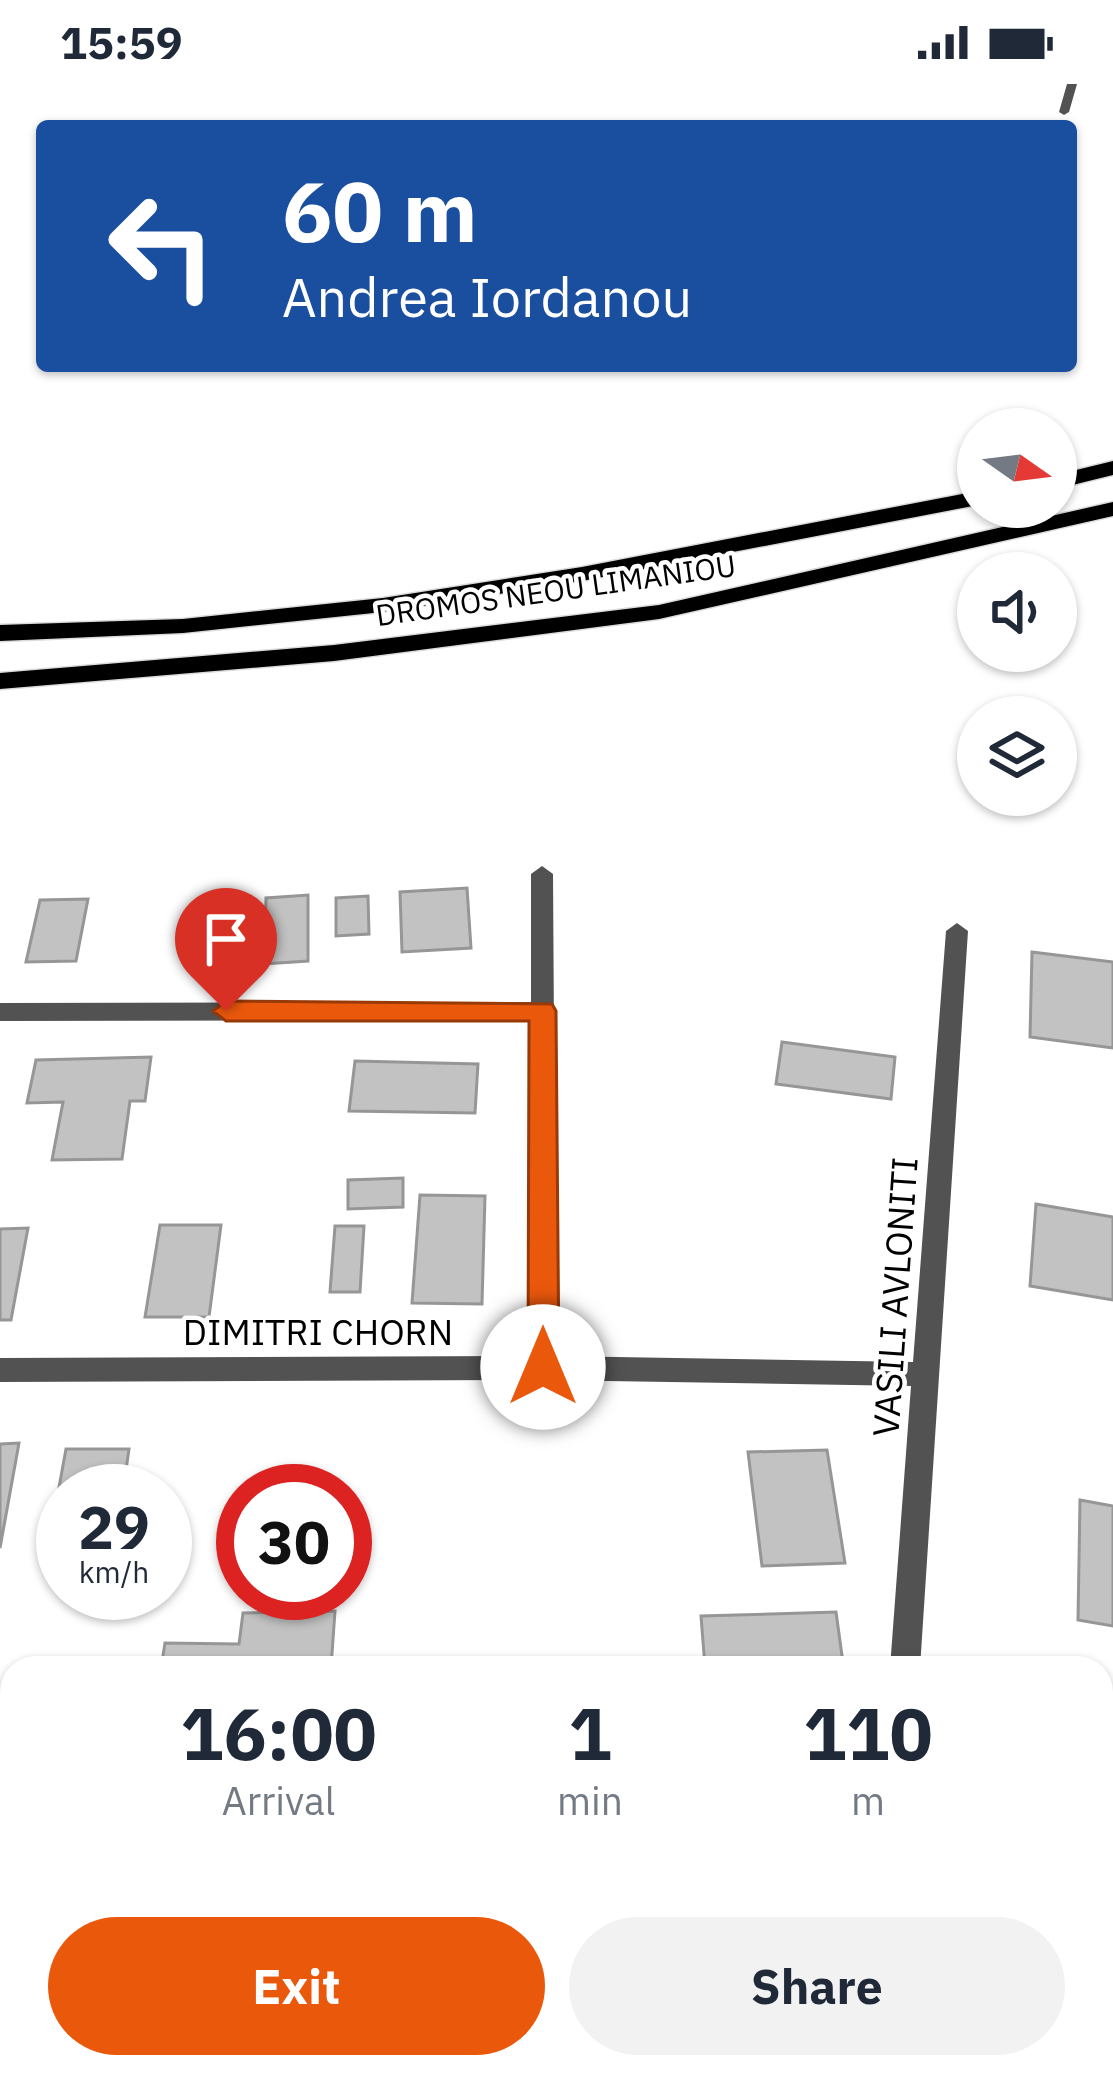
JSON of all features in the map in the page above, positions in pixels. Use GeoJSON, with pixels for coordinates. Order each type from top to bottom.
{"type":"FeatureCollection","features":[{"type":"Feature","properties":{"kind":"main road"},"geometry":{"type":"LineString","coordinates":[[1077,477],[1113,468]]}},
{"type":"Feature","properties":{"kind":"main road","name":"DROMOS NEOU LIMANIOU"},"geometry":{"type":"LineString","coordinates":[[0,633],[184,626],[417,599],[597,572],[957,502]]}},
{"type":"Feature","properties":{"kind":"main road","name":"DROMOS NEOU LIMANIOU"},"geometry":{"type":"LineString","coordinates":[[0,680],[334,653],[659,612],[1113,509]]}},
{"type":"Feature","properties":{"kind":"street"},"geometry":{"type":"LineString","coordinates":[[542,874],[543,1367]]}},
{"type":"Feature","properties":{"kind":"street","name":"VASILI AVLONITI"},"geometry":{"type":"LineString","coordinates":[[905,1656],[957,931]]}},
{"type":"Feature","properties":{"kind":"street"},"geometry":{"type":"LineString","coordinates":[[0,1012],[542,1011]]}},
{"type":"Feature","properties":{"kind":"street","name":"DIMITRI CHORN"},"geometry":{"type":"LineString","coordinates":[[0,1370],[543,1367],[925,1374]]}},
{"type":"Feature","properties":{"kind":"lane"},"geometry":{"type":"LineString","coordinates":[[1064,112],[1072,84]]}},
{"type":"Feature","properties":{"kind":"building"},"geometry":{"type":"Polygon","coordinates":[[[467,888],[471,948],[402,952],[400,892],[467,888]]]}},
{"type":"Feature","properties":{"kind":"building"},"geometry":{"type":"Polygon","coordinates":[[[308,895],[308,961],[264,964],[266,898],[308,895]]]}},
{"type":"Feature","properties":{"kind":"building"},"geometry":{"type":"Polygon","coordinates":[[[368,896],[369,934],[336,936],[336,898],[368,896]]]}},
{"type":"Feature","properties":{"kind":"building"},"geometry":{"type":"Polygon","coordinates":[[[88,899],[76,961],[26,962],[40,900],[88,899]]]}},
{"type":"Feature","properties":{"kind":"building"},"geometry":{"type":"Polygon","coordinates":[[[241,917],[239,945],[189,948],[192,919],[241,917]]]}},
{"type":"Feature","properties":{"kind":"building"},"geometry":{"type":"Polygon","coordinates":[[[1032,952],[1113,962],[1113,1048],[1030,1037],[1032,952]]]}},
{"type":"Feature","properties":{"kind":"building"},"geometry":{"type":"Polygon","coordinates":[[[782,1042],[895,1057],[891,1099],[776,1084],[782,1042]]]}},
{"type":"Feature","properties":{"kind":"building"},"geometry":{"type":"Polygon","coordinates":[[[151,1057],[145,1101],[130,1101],[122,1159],[52,1160],[63,1102],[27,1103],[36,1060],[151,1057]]]}},
{"type":"Feature","properties":{"kind":"building"},"geometry":{"type":"Polygon","coordinates":[[[355,1061],[478,1064],[475,1113],[349,1111],[355,1061]]]}},
{"type":"Feature","properties":{"kind":"building"},"geometry":{"type":"Polygon","coordinates":[[[403,1178],[403,1207],[348,1209],[348,1180],[403,1178]]]}},
{"type":"Feature","properties":{"kind":"building"},"geometry":{"type":"Polygon","coordinates":[[[420,1195],[485,1196],[482,1304],[412,1303],[420,1195]]]}},
{"type":"Feature","properties":{"kind":"building"},"geometry":{"type":"Polygon","coordinates":[[[1036,1204],[1113,1217],[1113,1300],[1030,1286],[1036,1204]]]}},
{"type":"Feature","properties":{"kind":"building"},"geometry":{"type":"Polygon","coordinates":[[[160,1225],[221,1225],[209,1317],[145,1317],[160,1225]]]}},
{"type":"Feature","properties":{"kind":"building"},"geometry":{"type":"Polygon","coordinates":[[[335,1226],[364,1226],[360,1292],[330,1292],[335,1226]]]}},
{"type":"Feature","properties":{"kind":"building"},"geometry":{"type":"Polygon","coordinates":[[[28,1228],[11,1320],[0,1320],[0,1229],[28,1228]]]}},
{"type":"Feature","properties":{"kind":"building"},"geometry":{"type":"Polygon","coordinates":[[[19,1443],[0,1548],[0,1444],[19,1443]]]}},
{"type":"Feature","properties":{"kind":"building"},"geometry":{"type":"Polygon","coordinates":[[[66,1449],[129,1449],[127,1464],[63,1464],[66,1449]]]}},
{"type":"Feature","properties":{"kind":"building"},"geometry":{"type":"Polygon","coordinates":[[[827,1450],[845,1563],[762,1566],[748,1452],[827,1450]]]}},
{"type":"Feature","properties":{"kind":"building"},"geometry":{"type":"Polygon","coordinates":[[[1080,1500],[1113,1506],[1113,1626],[1078,1620],[1080,1500]]]}},
{"type":"Feature","properties":{"kind":"building"},"geometry":{"type":"Polygon","coordinates":[[[836,1612],[842,1656],[704,1656],[701,1616],[836,1612]]]}},
{"type":"Feature","properties":{"kind":"building"},"geometry":{"type":"Polygon","coordinates":[[[242,1620],[334,1620],[332,1656],[163,1656],[165,1643],[239,1644],[242,1620]]]}},
{"type":"Feature","properties":{"kind":"route"},"geometry":{"type":"LineString","coordinates":[[226,1011],[542,1011],[543,1367]]}}]}
